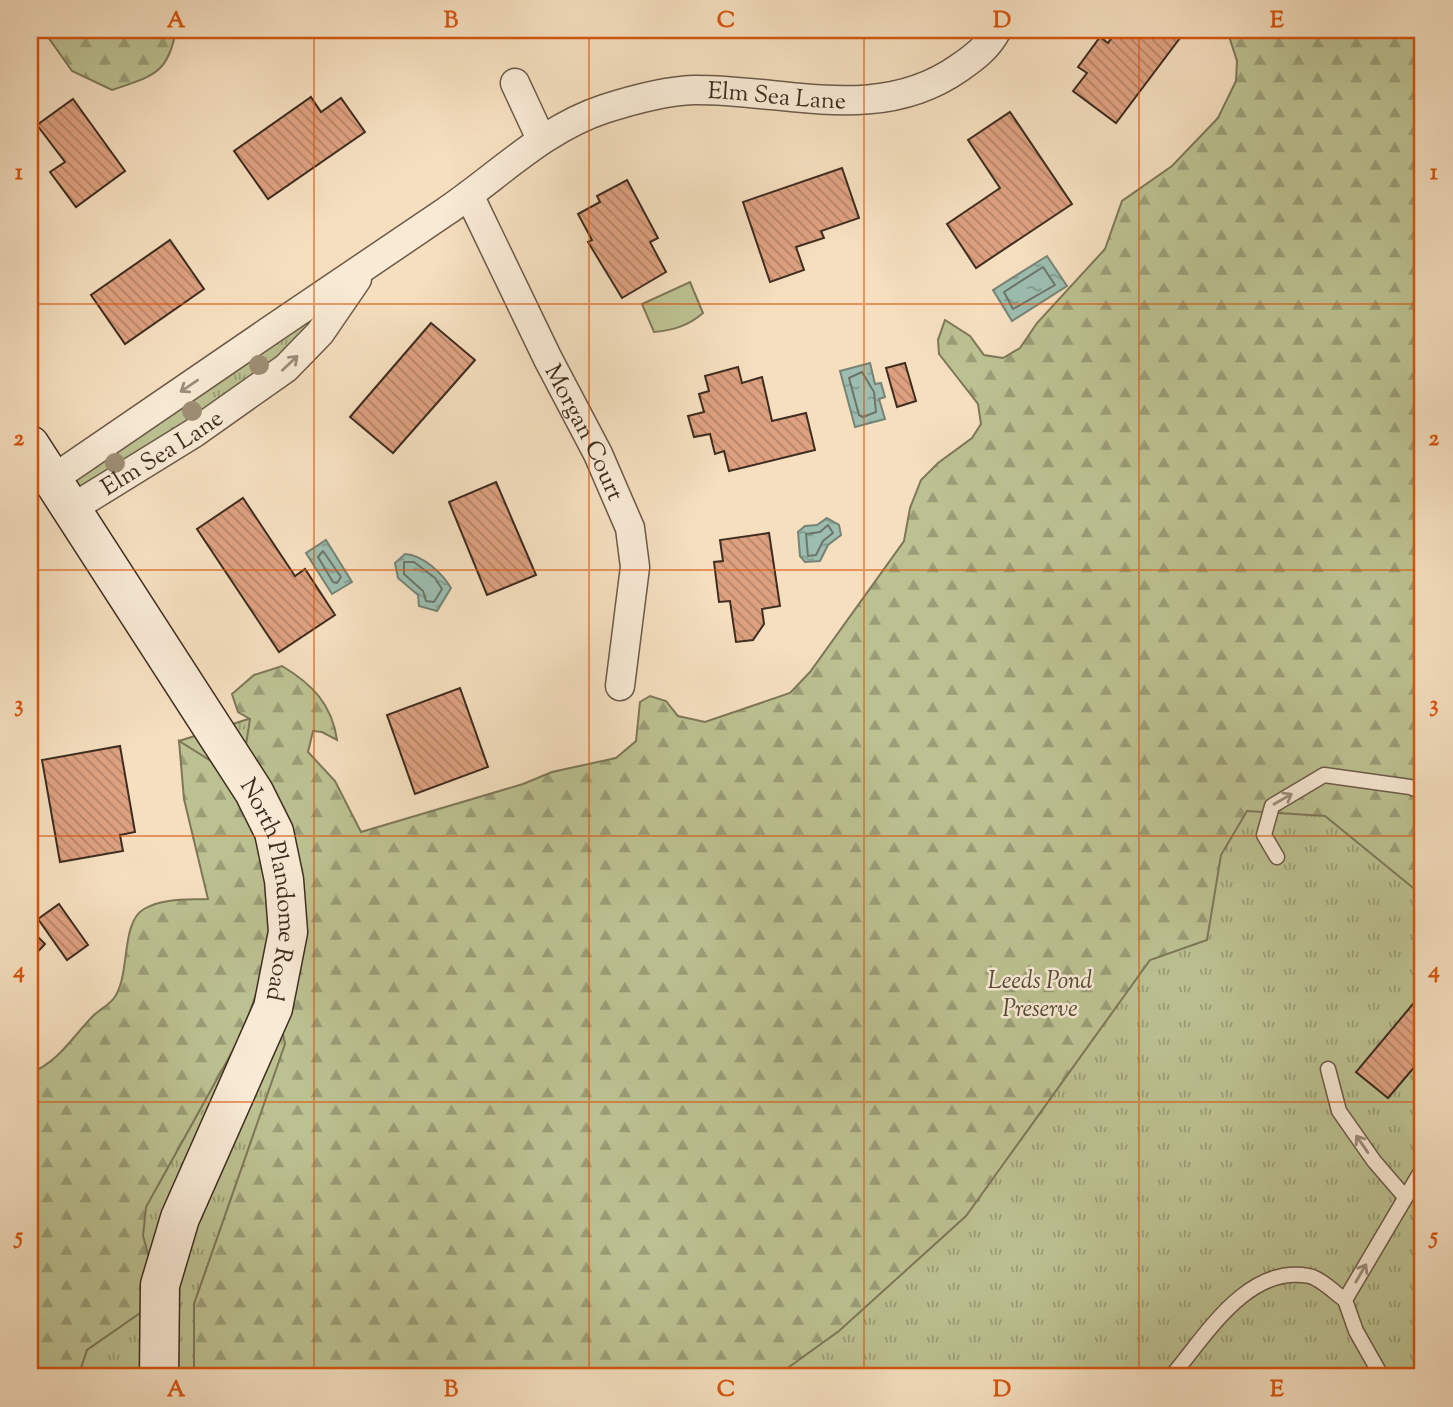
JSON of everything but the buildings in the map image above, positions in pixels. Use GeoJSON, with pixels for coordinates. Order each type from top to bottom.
{"type":"FeatureCollection","features":[{"type":"Feature","properties":{"kind":"main road","name":"North Plandome Road"},"geometry":{"type":"LineString","coordinates":[[30,445],[254,792],[274,832],[285,880],[288,932],[273,1007],[184,1207],[160,1285],[159,1377]]}},
{"type":"Feature","properties":{"kind":"street","name":"Elm Sea Lane"},"geometry":{"type":"LineString","coordinates":[[62,494],[227,360],[469,195],[541,139],[601,109],[691,90],[732,90],[836,102],[905,94],[943,79],[976,56],[997,30]]}},
{"type":"Feature","properties":{"kind":"street"},"geometry":{"type":"LineString","coordinates":[[515,83],[541,139]]}},
{"type":"Feature","properties":{"kind":"street","name":"Morgan Court"},"geometry":{"type":"LineString","coordinates":[[469,195],[548,359],[598,454],[629,528],[635,567],[620,686]]}},
{"type":"Feature","properties":{"kind":"street","name":"Elm Sea Lane"},"geometry":{"type":"LineString","coordinates":[[62,494],[194,433],[286,368],[320,334],[367,264]]}},
{"type":"Feature","properties":{"kind":"street"},"geometry":{"type":"LineString","coordinates":[[227,360],[250,393]]}},
{"type":"Feature","properties":{"kind":"lane"},"geometry":{"type":"LineString","coordinates":[[1277,857],[1264,835],[1272,806],[1324,775],[1410,787],[1423,792]]}},
{"type":"Feature","properties":{"kind":"lane"},"geometry":{"type":"LineString","coordinates":[[1328,1069],[1339,1111],[1374,1161],[1405,1197]]}},
{"type":"Feature","properties":{"kind":"lane"},"geometry":{"type":"LineString","coordinates":[[1345,1300],[1423,1168]]}},
{"type":"Feature","properties":{"kind":"lane"},"geometry":{"type":"LineString","coordinates":[[1171,1377],[1252,1287],[1278,1276],[1311,1276],[1345,1300],[1356,1331],[1382,1377]]}},
{"type":"Feature","properties":{"kind":"green space"},"geometry":{"type":"Polygon","coordinates":[[[43,30],[176,30],[168,56],[156,72],[112,90],[72,71],[43,30]]]}},
{"type":"Feature","properties":{"kind":"green space","name":"Leeds Pond Preserve"},"geometry":{"type":"Polygon","coordinates":[[[1227,30],[1423,30],[1423,896],[1325,816],[1247,811],[1221,855],[1207,940],[1150,960],[966,1216],[839,1331],[775,1377],[194,1377],[194,1304],[285,1044],[268,960],[242,1034],[146,1207],[143,1236],[150,1261],[151,1287],[140,1313],[87,1350],[78,1377],[30,1377],[30,1073],[57,1056],[93,1016],[114,998],[122,976],[128,937],[137,916],[144,909],[175,900],[208,899],[184,799],[179,741],[219,766],[245,751],[250,719],[238,712],[232,694],[254,675],[282,666],[303,680],[319,696],[331,716],[337,740],[322,732],[313,731],[308,752],[335,781],[361,832],[523,784],[552,772],[616,758],[636,741],[640,702],[650,696],[666,701],[678,716],[705,722],[790,693],[810,672],[904,541],[910,508],[921,480],[938,463],[972,438],[981,424],[978,404],[939,354],[938,340],[945,320],[970,336],[984,355],[1003,358],[1020,348],[1037,323],[1105,249],[1122,201],[1172,166],[1218,118],[1236,81],[1237,61],[1227,30]]]}},
{"type":"Feature","properties":{"kind":"green space","name":"Leeds Pond Preserve"},"geometry":{"type":"Polygon","coordinates":[[[1282,30],[1423,30],[1423,1377],[30,1377],[221,891],[179,741],[277,710],[354,845],[796,698],[1282,30]]]}},
{"type":"Feature","properties":{"kind":"green space"},"geometry":{"type":"Polygon","coordinates":[[[367,264],[320,333],[71,509],[53,479],[367,264]]]}},
{"type":"Feature","properties":{"kind":"green space"},"geometry":{"type":"Polygon","coordinates":[[[690,282],[703,313],[680,327],[654,332],[642,304],[690,282]]]}},
{"type":"Feature","properties":{"kind":"water"},"geometry":{"type":"Polygon","coordinates":[[[1047,256],[1067,286],[1012,321],[993,290],[1047,256]]]}},
{"type":"Feature","properties":{"kind":"water"},"geometry":{"type":"Polygon","coordinates":[[[870,363],[875,384],[881,383],[885,397],[879,399],[885,419],[855,427],[840,371],[870,363]]]}},
{"type":"Feature","properties":{"kind":"water"},"geometry":{"type":"Polygon","coordinates":[[[827,518],[839,525],[841,535],[828,545],[820,561],[805,562],[800,556],[798,532],[805,526],[817,525],[827,518]]]}},
{"type":"Feature","properties":{"kind":"water"},"geometry":{"type":"Polygon","coordinates":[[[326,540],[352,582],[332,594],[306,553],[326,540]]]}},
{"type":"Feature","properties":{"kind":"water"},"geometry":{"type":"Polygon","coordinates":[[[405,554],[419,558],[431,566],[443,576],[451,588],[437,611],[419,606],[418,595],[398,578],[395,563],[405,554]]]}}]}
